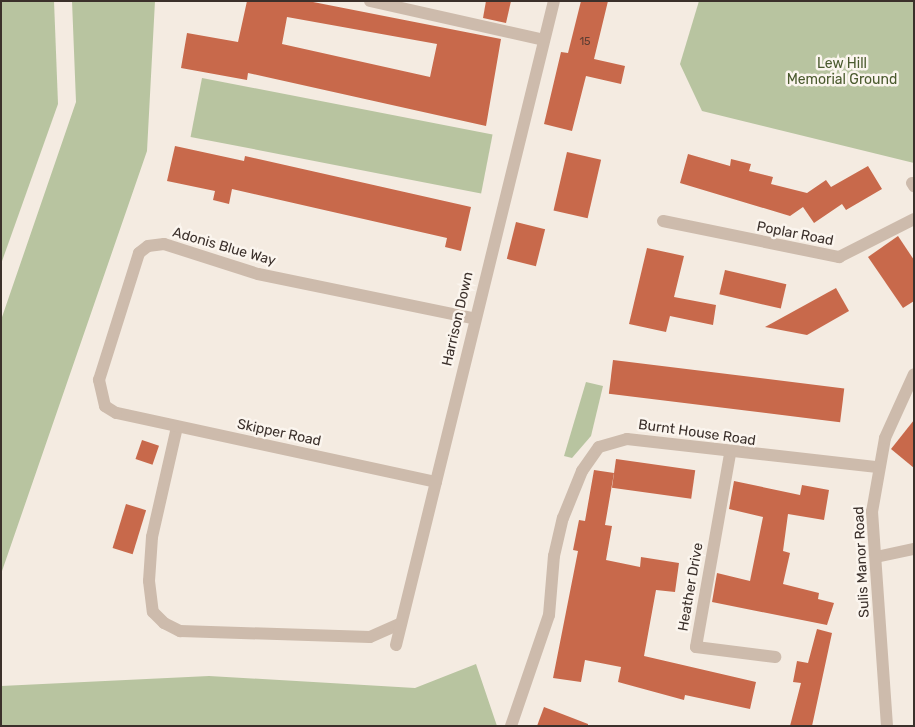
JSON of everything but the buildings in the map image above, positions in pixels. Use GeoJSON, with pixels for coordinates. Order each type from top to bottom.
{"type":"FeatureCollection","features":[{"type":"Feature","properties":{"kind":"street"},"geometry":{"type":"LineString","coordinates":[[370,1],[544,40]]}},
{"type":"Feature","properties":{"kind":"street","name":"Harrison Down"},"geometry":{"type":"LineString","coordinates":[[396,645],[436,482],[473,318],[554,1]]}},
{"type":"Feature","properties":{"kind":"street","name":"Poplar Road"},"geometry":{"type":"LineString","coordinates":[[663,220],[839,257],[914,219]]}},
{"type":"Feature","properties":{"kind":"street","name":"Adonis Blue Way"},"geometry":{"type":"LineString","coordinates":[[116,413],[105,406],[99,380],[139,253],[148,246],[164,244],[258,274],[473,318]]}},
{"type":"Feature","properties":{"kind":"street","name":"Sulis Manor Road"},"geometry":{"type":"LineString","coordinates":[[887,726],[872,512],[877,467],[898,401],[914,374]]}},
{"type":"Feature","properties":{"kind":"street","name":"Skipper Road"},"geometry":{"type":"LineString","coordinates":[[116,413],[436,482]]}},
{"type":"Feature","properties":{"kind":"street"},"geometry":{"type":"LineString","coordinates":[[177,427],[152,537],[149,581],[153,612],[164,623],[180,631],[370,637],[401,623]]}},
{"type":"Feature","properties":{"kind":"street","name":"Burnt House Road"},"geometry":{"type":"LineString","coordinates":[[511,726],[547,623],[563,518],[590,457],[611,441],[627,438],[730,454],[877,467]]}},
{"type":"Feature","properties":{"kind":"street","name":"Heather Drive"},"geometry":{"type":"LineString","coordinates":[[730,454],[696,647],[775,657]]}},
{"type":"Feature","properties":{"kind":"street"},"geometry":{"type":"LineString","coordinates":[[876,557],[914,549]]}},
{"type":"Feature","properties":{"kind":"green space"},"geometry":{"type":"Polygon","coordinates":[[[1,1],[54,1],[58,104],[1,264],[1,1]]]}},
{"type":"Feature","properties":{"kind":"green space"},"geometry":{"type":"Polygon","coordinates":[[[72,1],[155,1],[147,151],[1,574],[1,320],[76,102],[72,1]]]}},
{"type":"Feature","properties":{"kind":"green space","name":"Lew Hill Memorial Ground"},"geometry":{"type":"Polygon","coordinates":[[[699,1],[914,1],[914,163],[702,111],[680,64],[699,1]]]}},
{"type":"Feature","properties":{"kind":"green space"},"geometry":{"type":"Polygon","coordinates":[[[202,78],[493,134],[481,193],[191,137],[202,78]]]}},
{"type":"Feature","properties":{"kind":"green space"},"geometry":{"type":"Polygon","coordinates":[[[586,382],[603,386],[591,436],[572,458],[564,456],[586,382]]]}},
{"type":"Feature","properties":{"kind":"green space"},"geometry":{"type":"Polygon","coordinates":[[[476,664],[497,726],[1,726],[1,686],[209,676],[415,688],[476,664]]]}}]}
